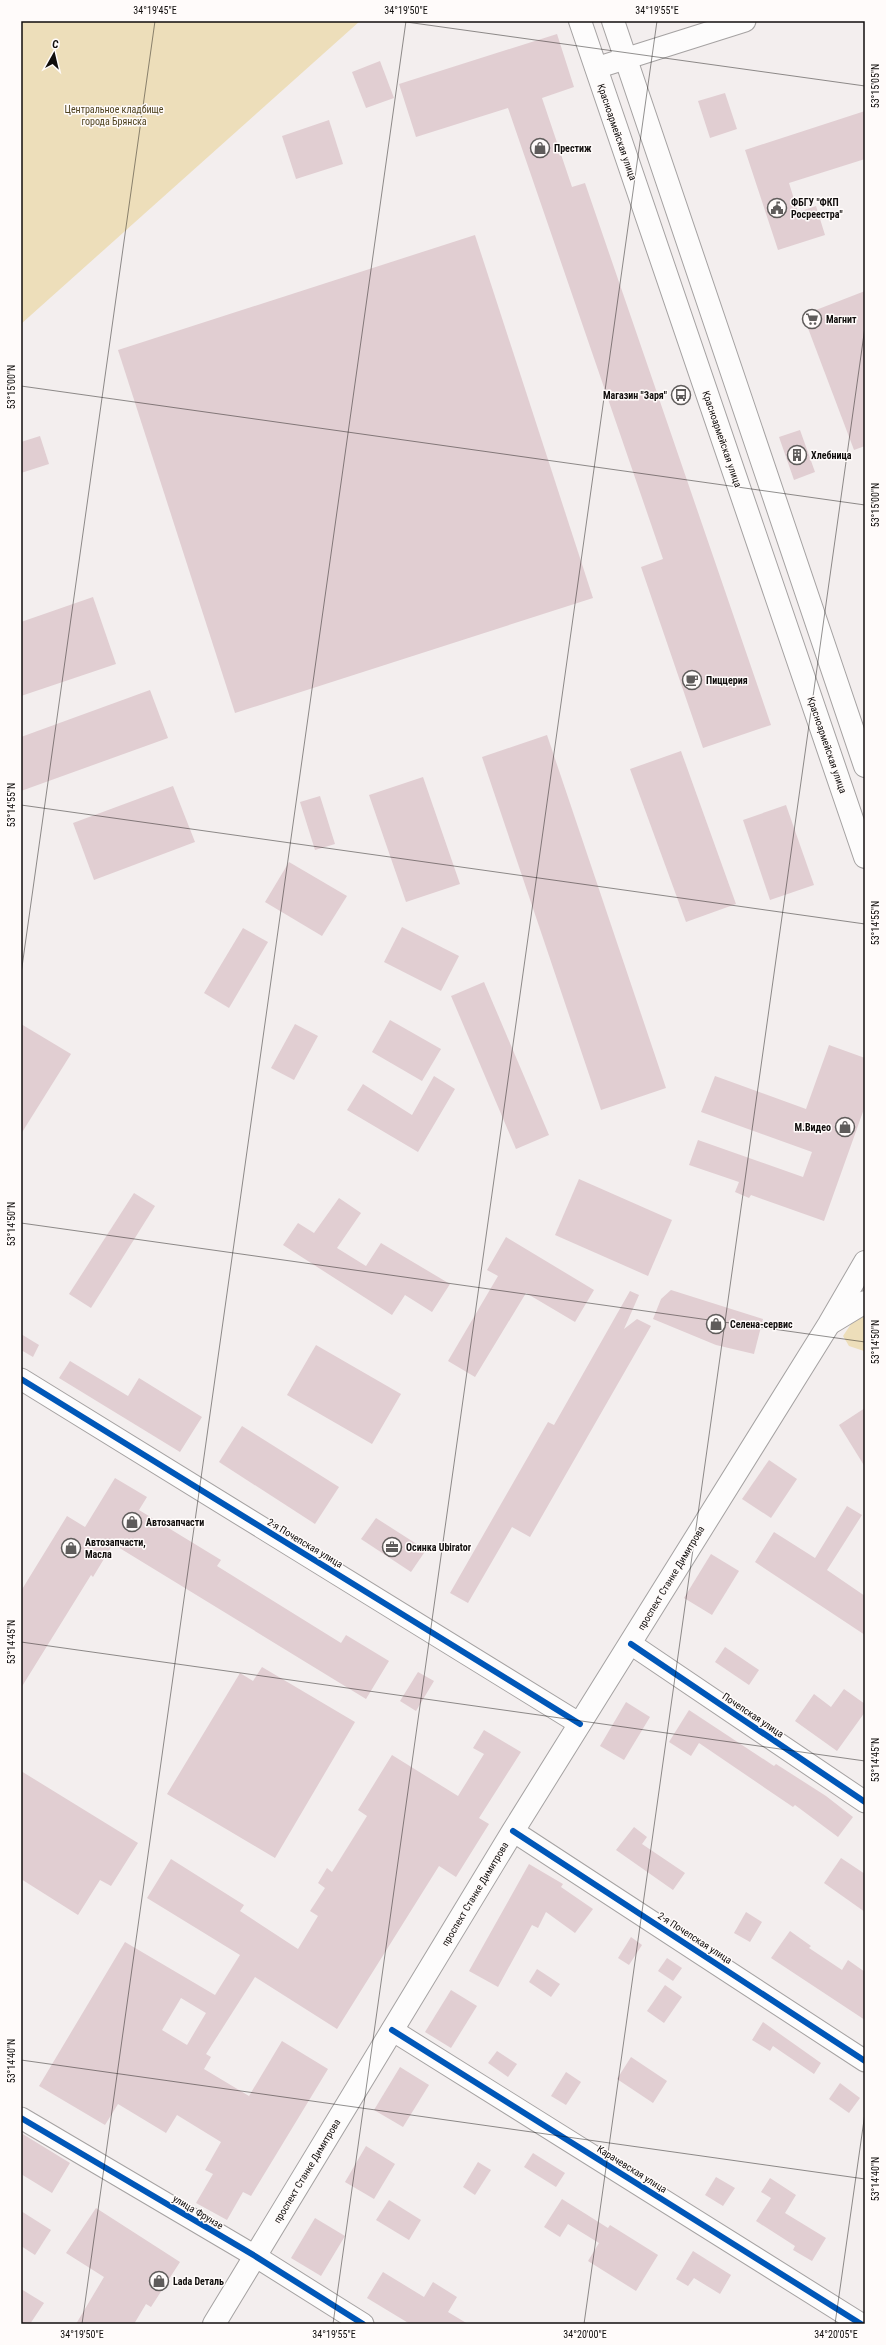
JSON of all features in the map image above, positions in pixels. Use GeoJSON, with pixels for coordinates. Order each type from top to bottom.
{"type":"FeatureCollection","features":[{"type":"Feature","properties":{"kind":"main road","name":"Красноармейская улица"},"geometry":{"type":"LineString","coordinates":[[580,21],[865,857]]}},
{"type":"Feature","properties":{"kind":"main road"},"geometry":{"type":"LineString","coordinates":[[613,21],[865,766]]}},
{"type":"Feature","properties":{"kind":"main road","name":"проспект Станке Димитрова"},"geometry":{"type":"LineString","coordinates":[[214,2324],[513,1831],[631,1644],[829,1324],[865,1262]]}},
{"type":"Feature","properties":{"kind":"main road","name":"проспект Станке Димитрова"},"geometry":{"type":"LineString","coordinates":[[829,1324],[865,1302]]}},
{"type":"Feature","properties":{"kind":"street"},"geometry":{"type":"LineString","coordinates":[[596,68],[745,21]]}},
{"type":"Feature","properties":{"kind":"street","name":"2-я Почепская улица"},"geometry":{"type":"LineString","coordinates":[[21,1379],[580,1724]]}},
{"type":"Feature","properties":{"kind":"street","name":"Почепская улица"},"geometry":{"type":"LineString","coordinates":[[631,1644],[865,1802]]}},
{"type":"Feature","properties":{"kind":"street","name":"2-я Почепская улица"},"geometry":{"type":"LineString","coordinates":[[513,1831],[865,2061]]}},
{"type":"Feature","properties":{"kind":"street","name":"Карачевская улица"},"geometry":{"type":"LineString","coordinates":[[392,2030],[862,2324]]}},
{"type":"Feature","properties":{"kind":"street","name":"улица Фрунзе"},"geometry":{"type":"LineString","coordinates":[[21,2118],[255,2256],[363,2324]]}},
{"type":"Feature","properties":{"kind":"green space","name":"Центральное кладбище города Брянска"},"geometry":{"type":"Polygon","coordinates":[[[21,21],[360,21],[21,324],[21,21]]]}},
{"type":"Feature","properties":{"kind":"green space"},"geometry":{"type":"Polygon","coordinates":[[[865,1312],[864,1351],[849,1346],[843,1336],[851,1324],[865,1312]]]}},
{"type":"Feature","properties":{"kind":"building"},"geometry":{"type":"Polygon","coordinates":[[[557,34],[574,87],[542,98],[572,187],[585,183],[771,725],[703,748],[641,567],[663,559],[508,108],[416,137],[399,84],[557,34]]]}},
{"type":"Feature","properties":{"kind":"building"},"geometry":{"type":"Polygon","coordinates":[[[380,61],[394,98],[366,108],[352,72],[380,61]]]}},
{"type":"Feature","properties":{"kind":"building"},"geometry":{"type":"Polygon","coordinates":[[[725,93],[737,129],[710,138],[698,101],[725,93]]]}},
{"type":"Feature","properties":{"kind":"building"},"geometry":{"type":"Polygon","coordinates":[[[865,111],[865,159],[789,183],[798,212],[816,206],[825,235],[778,250],[745,150],[865,111]]]}},
{"type":"Feature","properties":{"kind":"building"},"geometry":{"type":"Polygon","coordinates":[[[329,120],[343,164],[296,179],[282,136],[329,120]]]}},
{"type":"Feature","properties":{"kind":"building"},"geometry":{"type":"Polygon","coordinates":[[[475,235],[593,598],[235,713],[118,350],[475,235]]]}},
{"type":"Feature","properties":{"kind":"building"},"geometry":{"type":"Polygon","coordinates":[[[865,291],[865,446],[854,450],[803,315],[865,291]]]}},
{"type":"Feature","properties":{"kind":"building","name":"Хлебница"},"geometry":{"type":"Polygon","coordinates":[[[800,430],[815,472],[794,480],[779,437],[800,430]]]}},
{"type":"Feature","properties":{"kind":"building"},"geometry":{"type":"Polygon","coordinates":[[[40,436],[49,464],[21,473],[21,442],[40,436]]]}},
{"type":"Feature","properties":{"kind":"building"},"geometry":{"type":"Polygon","coordinates":[[[93,597],[116,664],[21,696],[21,622],[93,597]]]}},
{"type":"Feature","properties":{"kind":"building"},"geometry":{"type":"Polygon","coordinates":[[[150,690],[168,738],[21,791],[21,737],[150,690]]]}},
{"type":"Feature","properties":{"kind":"building"},"geometry":{"type":"Polygon","coordinates":[[[547,735],[666,1088],[601,1110],[482,757],[547,735]]]}},
{"type":"Feature","properties":{"kind":"building"},"geometry":{"type":"Polygon","coordinates":[[[681,751],[736,904],[686,922],[630,769],[681,751]]]}},
{"type":"Feature","properties":{"kind":"building"},"geometry":{"type":"Polygon","coordinates":[[[423,777],[460,884],[406,902],[369,795],[423,777]]]}},
{"type":"Feature","properties":{"kind":"building"},"geometry":{"type":"Polygon","coordinates":[[[173,786],[195,842],[94,880],[73,823],[173,786]]]}},
{"type":"Feature","properties":{"kind":"building"},"geometry":{"type":"Polygon","coordinates":[[[320,796],[335,844],[315,850],[300,802],[320,796]]]}},
{"type":"Feature","properties":{"kind":"building"},"geometry":{"type":"Polygon","coordinates":[[[786,805],[814,885],[770,900],[743,820],[786,805]]]}},
{"type":"Feature","properties":{"kind":"building"},"geometry":{"type":"Polygon","coordinates":[[[289,862],[347,896],[322,936],[265,902],[289,862]]]}},
{"type":"Feature","properties":{"kind":"building"},"geometry":{"type":"Polygon","coordinates":[[[402,927],[459,956],[441,991],[384,962],[402,927]]]}},
{"type":"Feature","properties":{"kind":"building"},"geometry":{"type":"Polygon","coordinates":[[[243,928],[268,942],[229,1008],[204,993],[243,928]]]}},
{"type":"Feature","properties":{"kind":"building"},"geometry":{"type":"Polygon","coordinates":[[[484,982],[549,1135],[516,1149],[451,996],[484,982]]]}},
{"type":"Feature","properties":{"kind":"building"},"geometry":{"type":"Polygon","coordinates":[[[390,1020],[441,1049],[422,1081],[372,1052],[390,1020]]]}},
{"type":"Feature","properties":{"kind":"building"},"geometry":{"type":"Polygon","coordinates":[[[21,1024],[71,1054],[21,1134],[21,1024]]]}},
{"type":"Feature","properties":{"kind":"building"},"geometry":{"type":"Polygon","coordinates":[[[295,1024],[318,1036],[294,1080],[271,1068],[295,1024]]]}},
{"type":"Feature","properties":{"kind":"building"},"geometry":{"type":"Polygon","coordinates":[[[829,1045],[865,1058],[865,1106],[824,1221],[751,1195],[749,1198],[735,1192],[739,1182],[689,1165],[698,1140],[803,1177],[812,1152],[701,1112],[715,1076],[806,1109],[829,1045]]]}},
{"type":"Feature","properties":{"kind":"building"},"geometry":{"type":"Polygon","coordinates":[[[434,1076],[455,1089],[418,1152],[347,1110],[363,1084],[412,1115],[434,1076]]]}},
{"type":"Feature","properties":{"kind":"building"},"geometry":{"type":"Polygon","coordinates":[[[579,1179],[672,1220],[648,1276],[555,1235],[579,1179]]]}},
{"type":"Feature","properties":{"kind":"building"},"geometry":{"type":"Polygon","coordinates":[[[134,1193],[155,1206],[91,1308],[69,1294],[134,1193]]]}},
{"type":"Feature","properties":{"kind":"building"},"geometry":{"type":"Polygon","coordinates":[[[339,1198],[361,1213],[337,1248],[366,1266],[381,1243],[450,1284],[432,1312],[405,1295],[392,1315],[283,1245],[298,1223],[314,1233],[339,1198]]]}},
{"type":"Feature","properties":{"kind":"building"},"geometry":{"type":"Polygon","coordinates":[[[506,1237],[594,1290],[575,1322],[526,1293],[475,1377],[448,1361],[498,1276],[487,1270],[506,1237]]]}},
{"type":"Feature","properties":{"kind":"building"},"geometry":{"type":"Polygon","coordinates":[[[671,1290],[763,1319],[754,1354],[716,1345],[653,1319],[661,1299],[671,1290]]]}},
{"type":"Feature","properties":{"kind":"building"},"geometry":{"type":"Polygon","coordinates":[[[630,1291],[639,1295],[624,1329],[637,1319],[651,1326],[530,1537],[512,1527],[468,1603],[450,1593],[548,1422],[554,1425],[630,1291]]]}},
{"type":"Feature","properties":{"kind":"building"},"geometry":{"type":"Polygon","coordinates":[[[21,1334],[39,1345],[33,1357],[21,1350],[21,1334]]]}},
{"type":"Feature","properties":{"kind":"building"},"geometry":{"type":"Polygon","coordinates":[[[316,1345],[401,1394],[372,1444],[287,1395],[316,1345]]]}},
{"type":"Feature","properties":{"kind":"building"},"geometry":{"type":"Polygon","coordinates":[[[70,1361],[128,1396],[139,1378],[202,1417],[180,1452],[59,1378],[70,1361]]]}},
{"type":"Feature","properties":{"kind":"building"},"geometry":{"type":"Polygon","coordinates":[[[865,1408],[865,1467],[839,1425],[865,1408]]]}},
{"type":"Feature","properties":{"kind":"building"},"geometry":{"type":"Polygon","coordinates":[[[242,1426],[339,1487],[315,1524],[219,1462],[242,1426]]]}},
{"type":"Feature","properties":{"kind":"building"},"geometry":{"type":"Polygon","coordinates":[[[769,1460],[797,1479],[771,1518],[742,1499],[769,1460]]]}},
{"type":"Feature","properties":{"kind":"building"},"geometry":{"type":"Polygon","coordinates":[[[115,1478],[147,1497],[139,1510],[221,1560],[217,1566],[341,1643],[346,1635],[389,1661],[366,1699],[113,1544],[93,1577],[91,1575],[21,1688],[21,1591],[67,1516],[85,1527],[115,1478]]]}},
{"type":"Feature","properties":{"kind":"building"},"geometry":{"type":"Polygon","coordinates":[[[847,1506],[862,1515],[827,1570],[865,1596],[865,1635],[755,1562],[774,1532],[815,1558],[847,1506]]]}},
{"type":"Feature","properties":{"kind":"building"},"geometry":{"type":"Polygon","coordinates":[[[376,1518],[426,1550],[411,1572],[361,1539],[376,1518]]]}},
{"type":"Feature","properties":{"kind":"building"},"geometry":{"type":"Polygon","coordinates":[[[711,1554],[739,1571],[712,1615],[684,1598],[711,1554]]]}},
{"type":"Feature","properties":{"kind":"building"},"geometry":{"type":"Polygon","coordinates":[[[725,1647],[759,1670],[749,1685],[715,1662],[725,1647]]]}},
{"type":"Feature","properties":{"kind":"building"},"geometry":{"type":"Polygon","coordinates":[[[262,1667],[355,1722],[275,1858],[167,1794],[240,1673],[253,1681],[262,1667]]]}},
{"type":"Feature","properties":{"kind":"building"},"geometry":{"type":"Polygon","coordinates":[[[418,1672],[434,1681],[416,1711],[400,1701],[418,1672]]]}},
{"type":"Feature","properties":{"kind":"building"},"geometry":{"type":"Polygon","coordinates":[[[844,1689],[865,1704],[865,1712],[837,1751],[795,1721],[814,1694],[831,1707],[844,1689]]]}},
{"type":"Feature","properties":{"kind":"building"},"geometry":{"type":"Polygon","coordinates":[[[626,1702],[650,1717],[624,1760],[600,1746],[626,1702]]]}},
{"type":"Feature","properties":{"kind":"building"},"geometry":{"type":"Polygon","coordinates":[[[689,1710],[774,1766],[776,1764],[826,1796],[853,1817],[838,1837],[795,1805],[793,1807],[699,1743],[691,1756],[669,1742],[689,1710]]]}},
{"type":"Feature","properties":{"kind":"building"},"geometry":{"type":"Polygon","coordinates":[[[484,1730],[521,1752],[479,1818],[489,1824],[456,1877],[439,1866],[337,2029],[255,1977],[206,2054],[211,2057],[204,2069],[249,2096],[282,2041],[328,2069],[251,2196],[243,2192],[227,2220],[196,2203],[213,2174],[205,2170],[221,2142],[177,2115],[166,2133],[118,2104],[105,2125],[39,2086],[125,1942],[215,1995],[240,1955],[147,1898],[171,1859],[244,1905],[240,1911],[298,1949],[318,1916],[310,1911],[325,1888],[318,1883],[327,1868],[332,1872],[367,1816],[358,1810],[392,1755],[458,1796],[484,1754],[473,1748],[484,1730]],[[181,1998],[162,2030],[187,2045],[206,2013],[181,1998]]]}},
{"type":"Feature","properties":{"kind":"building"},"geometry":{"type":"Polygon","coordinates":[[[21,1771],[138,1843],[111,1886],[100,1880],[78,1915],[21,1879],[21,1771]]]}},
{"type":"Feature","properties":{"kind":"building"},"geometry":{"type":"Polygon","coordinates":[[[634,1827],[647,1837],[642,1844],[685,1873],[673,1890],[616,1850],[634,1827]]]}},
{"type":"Feature","properties":{"kind":"building"},"geometry":{"type":"Polygon","coordinates":[[[841,1858],[865,1874],[865,1912],[824,1883],[841,1858]]]}},
{"type":"Feature","properties":{"kind":"building"},"geometry":{"type":"Polygon","coordinates":[[[529,1864],[563,1884],[561,1887],[593,1909],[575,1933],[546,1912],[538,1928],[532,1925],[498,1987],[469,1971],[529,1864]]]}},
{"type":"Feature","properties":{"kind":"building"},"geometry":{"type":"Polygon","coordinates":[[[746,1912],[762,1922],[750,1942],[734,1933],[746,1912]]]}},
{"type":"Feature","properties":{"kind":"building"},"geometry":{"type":"Polygon","coordinates":[[[790,1931],[811,1946],[809,1948],[842,1970],[848,1960],[865,1972],[865,2020],[771,1958],[790,1931]]]}},
{"type":"Feature","properties":{"kind":"building"},"geometry":{"type":"Polygon","coordinates":[[[631,1937],[642,1945],[629,1965],[618,1958],[631,1937]]]}},
{"type":"Feature","properties":{"kind":"building"},"geometry":{"type":"Polygon","coordinates":[[[667,1958],[682,1968],[673,1981],[658,1971],[667,1958]]]}},
{"type":"Feature","properties":{"kind":"building"},"geometry":{"type":"Polygon","coordinates":[[[537,1969],[560,1984],[551,1997],[529,1982],[537,1969]]]}},
{"type":"Feature","properties":{"kind":"building"},"geometry":{"type":"Polygon","coordinates":[[[665,1985],[682,1997],[664,2023],[647,2011],[665,1985]]]}},
{"type":"Feature","properties":{"kind":"building"},"geometry":{"type":"Polygon","coordinates":[[[451,1990],[477,2006],[451,2048],[425,2032],[451,1990]]]}},
{"type":"Feature","properties":{"kind":"building"},"geometry":{"type":"Polygon","coordinates":[[[763,2022],[821,2063],[814,2074],[773,2046],[770,2051],[752,2040],[763,2022]]]}},
{"type":"Feature","properties":{"kind":"building"},"geometry":{"type":"Polygon","coordinates":[[[497,2051],[517,2064],[508,2077],[488,2063],[497,2051]]]}},
{"type":"Feature","properties":{"kind":"building"},"geometry":{"type":"Polygon","coordinates":[[[631,2057],[667,2081],[653,2103],[617,2079],[631,2057]]]}},
{"type":"Feature","properties":{"kind":"building"},"geometry":{"type":"Polygon","coordinates":[[[400,2067],[429,2085],[403,2127],[374,2110],[400,2067]]]}},
{"type":"Feature","properties":{"kind":"building"},"geometry":{"type":"Polygon","coordinates":[[[566,2072],[581,2082],[566,2105],[551,2096],[566,2072]]]}},
{"type":"Feature","properties":{"kind":"building"},"geometry":{"type":"Polygon","coordinates":[[[840,2083],[860,2098],[849,2113],[829,2099],[840,2083]]]}},
{"type":"Feature","properties":{"kind":"building"},"geometry":{"type":"Polygon","coordinates":[[[21,2133],[70,2163],[52,2193],[21,2174],[21,2133]]]}},
{"type":"Feature","properties":{"kind":"building"},"geometry":{"type":"Polygon","coordinates":[[[366,2146],[395,2164],[374,2199],[345,2182],[366,2146]]]}},
{"type":"Feature","properties":{"kind":"building"},"geometry":{"type":"Polygon","coordinates":[[[533,2153],[565,2173],[556,2187],[524,2167],[533,2153]]]}},
{"type":"Feature","properties":{"kind":"building"},"geometry":{"type":"Polygon","coordinates":[[[478,2162],[491,2170],[475,2195],[463,2187],[478,2162]]]}},
{"type":"Feature","properties":{"kind":"building"},"geometry":{"type":"Polygon","coordinates":[[[716,2177],[735,2188],[723,2206],[705,2195],[716,2177]]]}},
{"type":"Feature","properties":{"kind":"building"},"geometry":{"type":"Polygon","coordinates":[[[770,2178],[796,2195],[785,2213],[826,2238],[812,2261],[793,2250],[795,2246],[756,2221],[771,2198],[761,2192],[770,2178]]]}},
{"type":"Feature","properties":{"kind":"building"},"geometry":{"type":"Polygon","coordinates":[[[562,2199],[608,2228],[610,2225],[658,2255],[636,2291],[588,2261],[599,2243],[568,2224],[560,2237],[544,2227],[562,2199]]]}},
{"type":"Feature","properties":{"kind":"building"},"geometry":{"type":"Polygon","coordinates":[[[389,2200],[421,2220],[409,2240],[376,2220],[389,2200]]]}},
{"type":"Feature","properties":{"kind":"building"},"geometry":{"type":"Polygon","coordinates":[[[96,2208],[180,2262],[151,2307],[146,2304],[134,2324],[76,2324],[104,2277],[66,2253],[96,2208]]]}},
{"type":"Feature","properties":{"kind":"building"},"geometry":{"type":"Polygon","coordinates":[[[21,2211],[51,2230],[35,2255],[21,2246],[21,2211]]]}},
{"type":"Feature","properties":{"kind":"building"},"geometry":{"type":"Polygon","coordinates":[[[315,2218],[345,2236],[321,2276],[291,2258],[315,2218]]]}},
{"type":"Feature","properties":{"kind":"building"},"geometry":{"type":"Polygon","coordinates":[[[693,2251],[731,2275],[720,2294],[694,2278],[688,2286],[676,2279],[693,2251]]]}},
{"type":"Feature","properties":{"kind":"building"},"geometry":{"type":"Polygon","coordinates":[[[383,2272],[424,2297],[433,2282],[457,2297],[448,2312],[468,2324],[410,2324],[367,2298],[383,2272]]]}},
{"type":"Feature","properties":{"kind":"building"},"geometry":{"type":"Polygon","coordinates":[[[21,2289],[44,2303],[30,2324],[21,2324],[21,2289]]]}},
{"type":"Feature","properties":{"kind":"cycle path"},"geometry":{"type":"LineString","coordinates":[[21,1379],[580,1724]]}},
{"type":"Feature","properties":{"kind":"cycle path"},"geometry":{"type":"LineString","coordinates":[[631,1644],[865,1802]]}},
{"type":"Feature","properties":{"kind":"cycle path"},"geometry":{"type":"LineString","coordinates":[[513,1831],[865,2061]]}},
{"type":"Feature","properties":{"kind":"cycle path"},"geometry":{"type":"LineString","coordinates":[[392,2030],[861,2324]]}},
{"type":"Feature","properties":{"kind":"cycle path"},"geometry":{"type":"LineString","coordinates":[[21,2118],[255,2256],[363,2324]]}},
{"type":"Feature","properties":{"kind":"place","name":"Престиж"},"geometry":{"type":"Point","coordinates":[540,148]}},
{"type":"Feature","properties":{"kind":"place","name":"ФБГУ \"ФКП Росреестра\""},"geometry":{"type":"Point","coordinates":[777,208]}},
{"type":"Feature","properties":{"kind":"place","name":"Магнит"},"geometry":{"type":"Point","coordinates":[812,319]}},
{"type":"Feature","properties":{"kind":"place","name":"Магазин \"Заря\""},"geometry":{"type":"Point","coordinates":[681,395]}},
{"type":"Feature","properties":{"kind":"place","name":"Хлебница"},"geometry":{"type":"Point","coordinates":[797,455]}},
{"type":"Feature","properties":{"kind":"place","name":"Пиццерия"},"geometry":{"type":"Point","coordinates":[692,680]}},
{"type":"Feature","properties":{"kind":"place","name":"М.Видео"},"geometry":{"type":"Point","coordinates":[845,1127]}},
{"type":"Feature","properties":{"kind":"place","name":"Селена-сервис"},"geometry":{"type":"Point","coordinates":[716,1324]}},
{"type":"Feature","properties":{"kind":"place","name":"Автозапчасти"},"geometry":{"type":"Point","coordinates":[132,1522]}},
{"type":"Feature","properties":{"kind":"place","name":"Осинка Ubirator"},"geometry":{"type":"Point","coordinates":[392,1547]}},
{"type":"Feature","properties":{"kind":"place","name":"Автозапчасти, Масла"},"geometry":{"type":"Point","coordinates":[71,1548]}},
{"type":"Feature","properties":{"kind":"place","name":"Lada Dеталь"},"geometry":{"type":"Point","coordinates":[159,2281]}}]}
